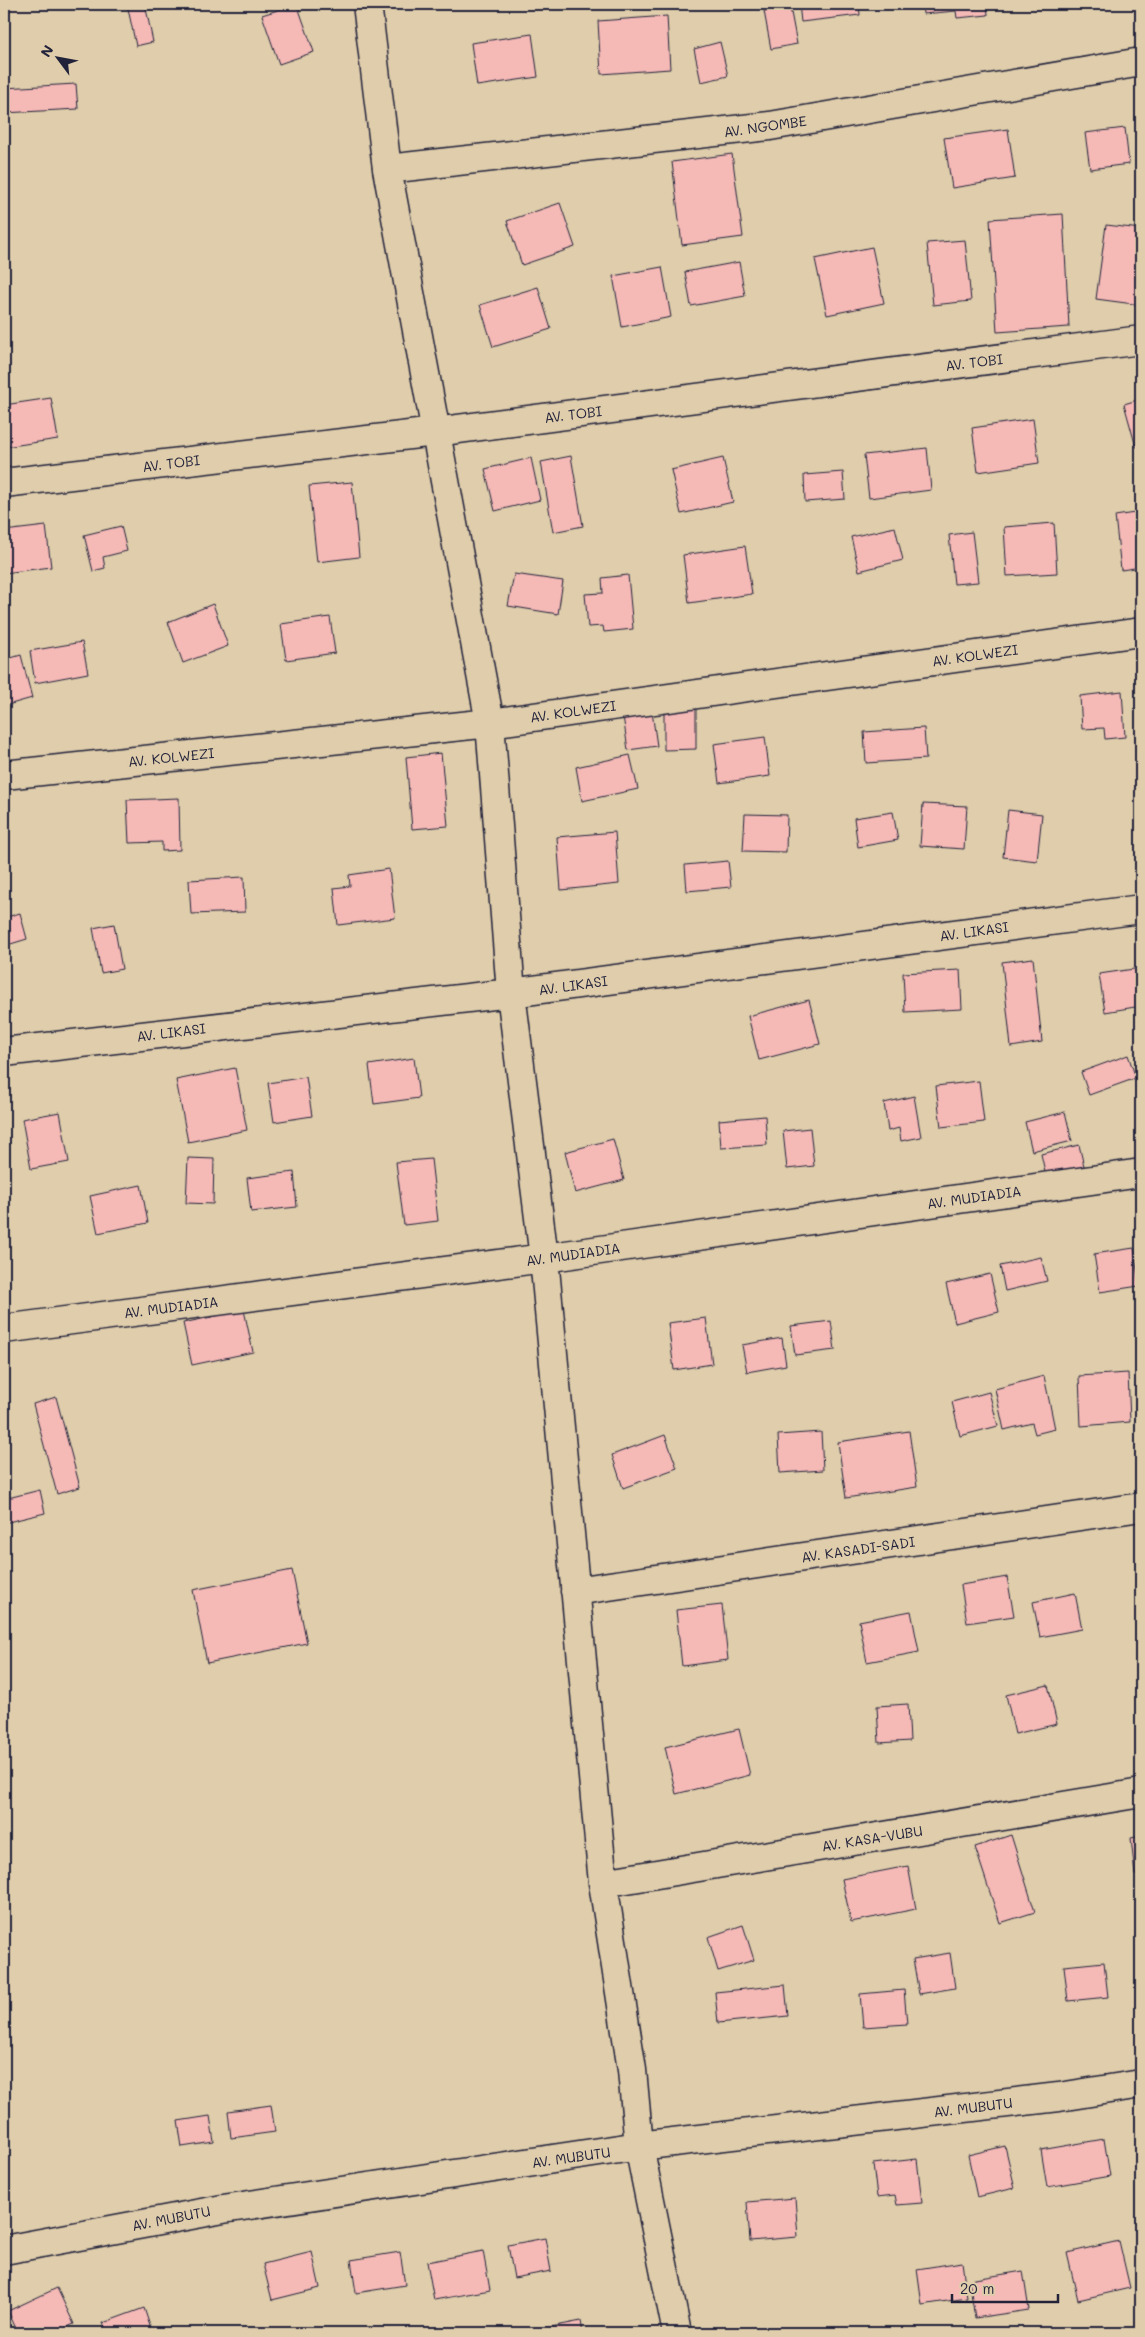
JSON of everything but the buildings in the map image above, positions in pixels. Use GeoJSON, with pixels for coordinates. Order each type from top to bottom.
{"type":"FeatureCollection","features":[{"type":"Feature","properties":{"kind":"street"},"geometry":{"type":"LineString","coordinates":[[367,4],[387,169],[490,723],[512,993],[544,1258],[603,1883],[632,2070],[639,2146],[677,2333]]}},
{"type":"Feature","properties":{"kind":"street","name":"AV. NGOMBE"},"geometry":{"type":"LineString","coordinates":[[387,169],[770,126],[1141,62]]}},
{"type":"Feature","properties":{"kind":"street","name":"AV. TOBI"},"geometry":{"type":"LineString","coordinates":[[4,483],[435,432],[1141,340]]}},
{"type":"Feature","properties":{"kind":"street","name":"AV. KOLWEZI"},"geometry":{"type":"LineString","coordinates":[[4,775],[490,723],[1141,632]]}},
{"type":"Feature","properties":{"kind":"street","name":"AV. LIKASI"},"geometry":{"type":"LineString","coordinates":[[4,1052],[512,993],[1141,909]]}},
{"type":"Feature","properties":{"kind":"street","name":"AV. MUDIADIA"},"geometry":{"type":"LineString","coordinates":[[4,1329],[544,1258],[1141,1173]]}},
{"type":"Feature","properties":{"kind":"street","name":"AV. KASADI-SADI"},"geometry":{"type":"LineString","coordinates":[[575,1591],[1141,1507]]}},
{"type":"Feature","properties":{"kind":"street","name":"AV. KASA-VUBU"},"geometry":{"type":"LineString","coordinates":[[603,1883],[1141,1794]]}},
{"type":"Feature","properties":{"kind":"street","name":"AV. MUBUTU"},"geometry":{"type":"LineString","coordinates":[[4,2250],[223,2208],[639,2146],[1059,2097],[1141,2084]]}}]}
